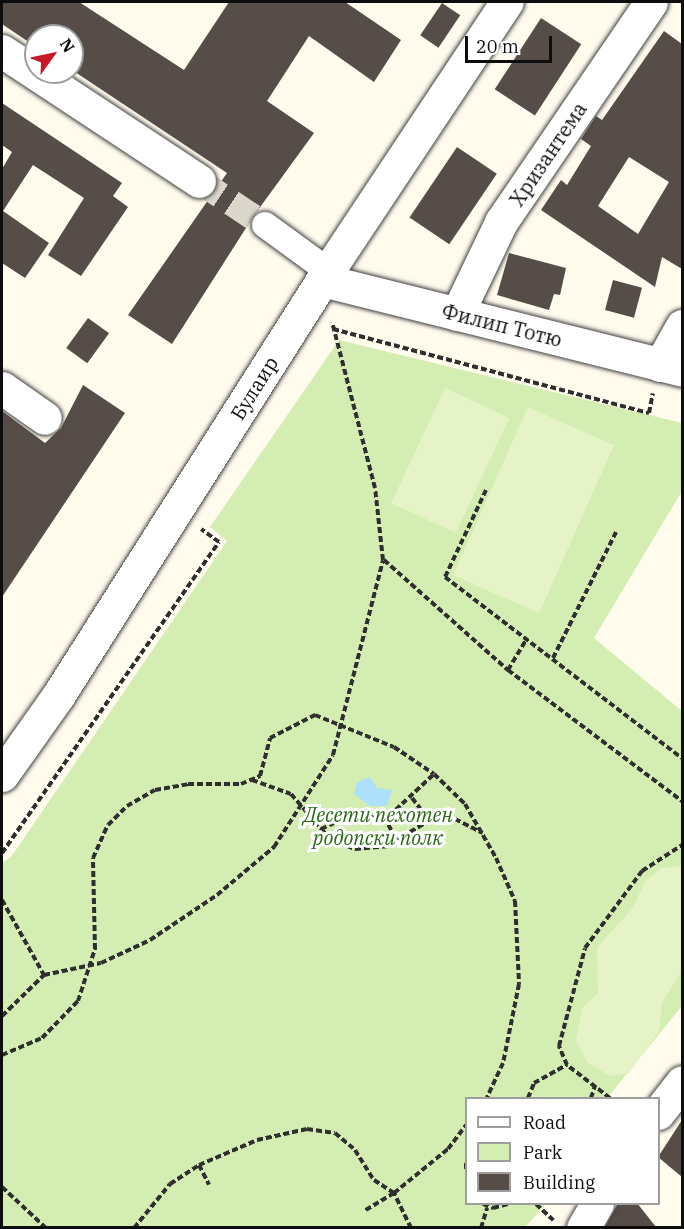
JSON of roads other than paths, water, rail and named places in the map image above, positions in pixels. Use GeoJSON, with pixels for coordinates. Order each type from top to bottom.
{"type":"FeatureCollection","features":[{"type":"Feature","properties":{"kind":"street","name":"Булаир"},"geometry":{"type":"LineString","coordinates":[[2,776],[176,510],[325,275],[507,2]]}},
{"type":"Feature","properties":{"kind":"street","name":"Хризантема"},"geometry":{"type":"LineString","coordinates":[[457,314],[501,222],[651,2]]}},
{"type":"Feature","properties":{"kind":"street"},"geometry":{"type":"LineString","coordinates":[[2,51],[199,181]]}},
{"type":"Feature","properties":{"kind":"street"},"geometry":{"type":"LineString","coordinates":[[265,225],[325,275]]}},
{"type":"Feature","properties":{"kind":"street","name":"Филип Тотю"},"geometry":{"type":"LineString","coordinates":[[325,275],[457,314],[671,368]]}},
{"type":"Feature","properties":{"kind":"street"},"geometry":{"type":"LineString","coordinates":[[671,368],[682,326]]}},
{"type":"Feature","properties":{"kind":"street"},"geometry":{"type":"LineString","coordinates":[[2,387],[45,418]]}},
{"type":"Feature","properties":{"kind":"street"},"geometry":{"type":"LineString","coordinates":[[660,1110],[682,1082]]}},
{"type":"Feature","properties":{"kind":"street"},"geometry":{"type":"LineString","coordinates":[[584,1227],[596,1205]]}},
{"type":"Feature","properties":{"kind":"water"},"geometry":{"type":"Polygon","coordinates":[[[370,777],[377,788],[392,790],[387,806],[370,806],[354,794],[357,782],[370,777]]]}},
{"type":"Feature","properties":{"kind":"tunnel"},"geometry":{"type":"LineString","coordinates":[[199,181],[265,225]]}},
{"type":"Feature","properties":{"kind":"park label","name":"Десети пехотен родопски полк"},"geometry":{"type":"Point","coordinates":[378,826]}}]}
